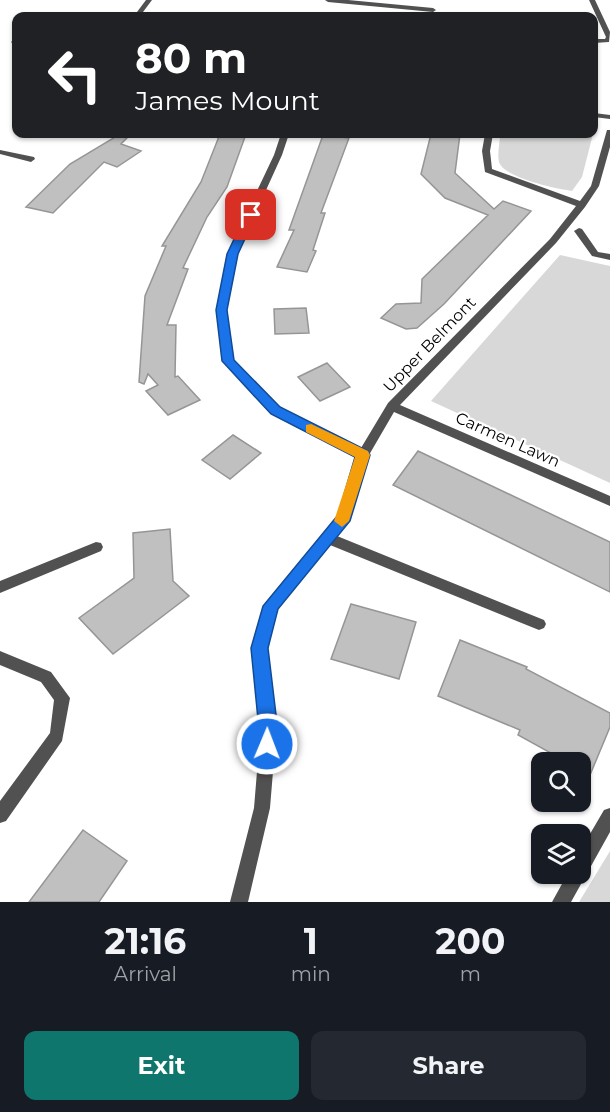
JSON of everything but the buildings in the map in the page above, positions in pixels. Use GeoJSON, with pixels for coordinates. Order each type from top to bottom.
{"type":"FeatureCollection","features":[{"type":"Feature","properties":{"kind":"street"},"geometry":{"type":"LineString","coordinates":[[328,0],[426,12]]}},
{"type":"Feature","properties":{"kind":"street"},"geometry":{"type":"LineString","coordinates":[[598,13],[609,42]]}},
{"type":"Feature","properties":{"kind":"street"},"geometry":{"type":"LineString","coordinates":[[284,138],[232,254],[222,310],[228,361],[276,410],[363,455]]}},
{"type":"Feature","properties":{"kind":"street"},"geometry":{"type":"LineString","coordinates":[[488,138],[486,151],[488,170],[582,205]]}},
{"type":"Feature","properties":{"kind":"street","name":"Upper Belmont"},"geometry":{"type":"LineString","coordinates":[[239,902],[263,797],[269,723],[259,648],[271,606],[345,517],[363,455],[392,406],[553,241],[595,186],[609,138]]}},
{"type":"Feature","properties":{"kind":"street"},"geometry":{"type":"LineString","coordinates":[[0,152],[31,159]]}},
{"type":"Feature","properties":{"kind":"street"},"geometry":{"type":"LineString","coordinates":[[579,231],[595,254],[610,257]]}},
{"type":"Feature","properties":{"kind":"street","name":"Carmen Lawn"},"geometry":{"type":"LineString","coordinates":[[392,406],[610,501]]}},
{"type":"Feature","properties":{"kind":"street"},"geometry":{"type":"LineString","coordinates":[[327,538],[539,624]]}},
{"type":"Feature","properties":{"kind":"street"},"geometry":{"type":"LineString","coordinates":[[0,587],[96,547]]}},
{"type":"Feature","properties":{"kind":"street"},"geometry":{"type":"LineString","coordinates":[[0,658],[46,677],[62,698],[57,736],[0,815]]}},
{"type":"Feature","properties":{"kind":"street"},"geometry":{"type":"LineString","coordinates":[[591,849],[610,816]]}},
{"type":"Feature","properties":{"kind":"street"},"geometry":{"type":"LineString","coordinates":[[561,902],[571,884]]}},
{"type":"Feature","properties":{"kind":"shaded area"},"geometry":{"type":"Polygon","coordinates":[[[500,138],[592,138],[582,177],[572,191],[532,182],[510,173],[499,162],[500,138]]]}},
{"type":"Feature","properties":{"kind":"shaded area"},"geometry":{"type":"Polygon","coordinates":[[[560,255],[610,266],[610,483],[431,401],[560,255]]]}},
{"type":"Feature","properties":{"kind":"shaded area"},"geometry":{"type":"Polygon","coordinates":[[[610,851],[610,902],[579,902],[610,851]]]}},
{"type":"Feature","properties":{"kind":"slow traffic"},"geometry":{"type":"LineString","coordinates":[[311,429],[363,455],[342,521]]}},
{"type":"Feature","properties":{"kind":"route"},"geometry":{"type":"LineString","coordinates":[[251,215],[232,254],[222,310],[228,361],[276,410],[363,455],[345,517],[271,606],[259,648],[269,723],[267,744]]}}]}
